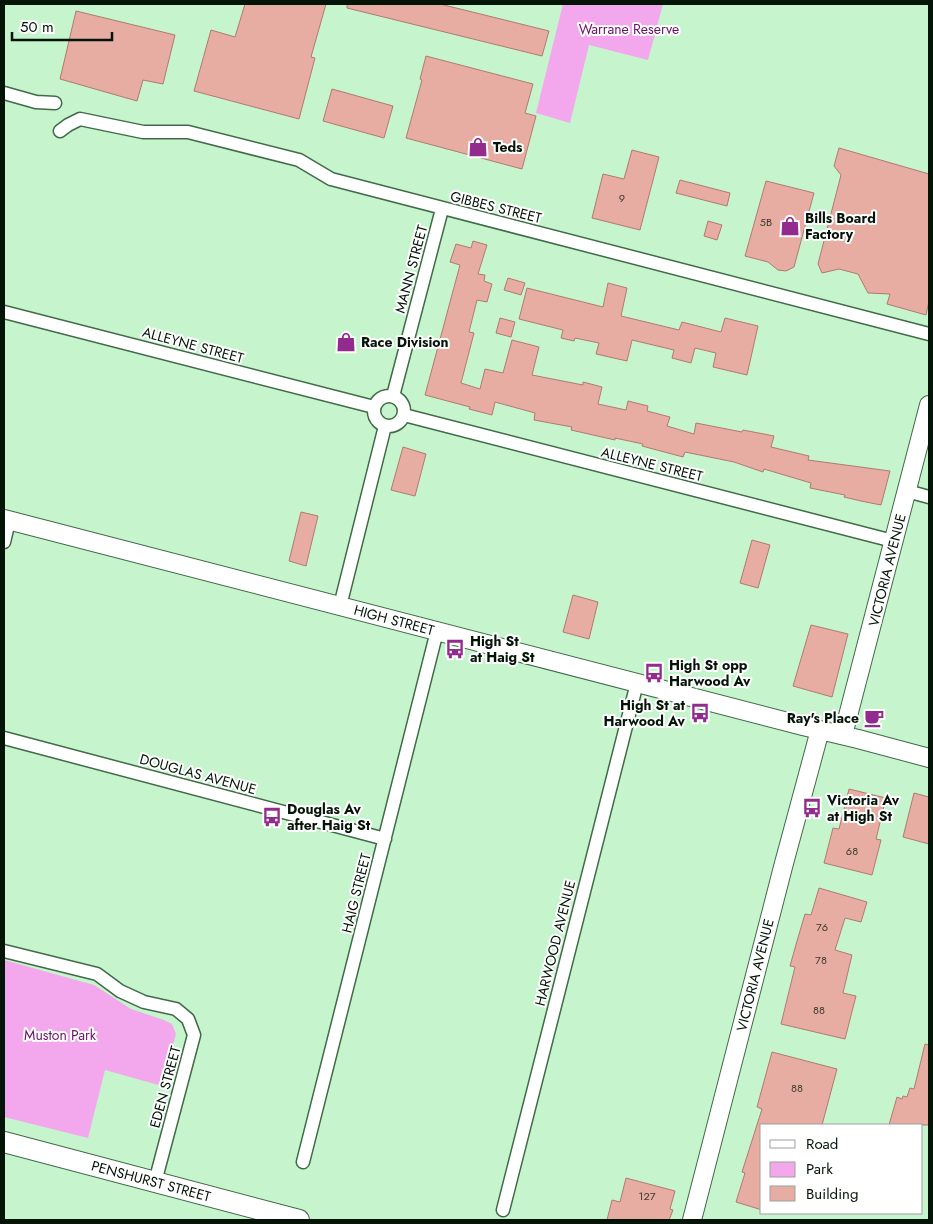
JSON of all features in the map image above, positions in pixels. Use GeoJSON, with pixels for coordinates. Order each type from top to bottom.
{"type":"FeatureCollection","features":[{"type":"Feature","properties":{"kind":"main road","name":"PENSHURST STREET"},"geometry":{"type":"LineString","coordinates":[[4,1142],[299,1220]]}},
{"type":"Feature","properties":{"kind":"street"},"geometry":{"type":"LineString","coordinates":[[4,94],[36,102],[55,102]]}},
{"type":"Feature","properties":{"kind":"street","name":"GIBBES STREET"},"geometry":{"type":"LineString","coordinates":[[60,131],[80,119],[143,132],[188,132],[299,160],[330,179],[929,334]]}},
{"type":"Feature","properties":{"kind":"street","name":"MANN STREET"},"geometry":{"type":"LineString","coordinates":[[393,396],[442,209]]}},
{"type":"Feature","properties":{"kind":"street","name":"ALLEYNE STREET"},"geometry":{"type":"LineString","coordinates":[[4,312],[374,407]]}},
{"type":"Feature","properties":{"kind":"street"},"geometry":{"type":"LineString","coordinates":[[388,395],[393,396],[401,401],[404,415],[402,420],[394,426],[385,426],[374,417],[374,407],[379,399],[388,395]]}},
{"type":"Feature","properties":{"kind":"street","name":"VICTORIA AVENUE"},"geometry":{"type":"LineString","coordinates":[[843,735],[867,649],[929,405]]}},
{"type":"Feature","properties":{"kind":"street","name":"ALLEYNE STREET"},"geometry":{"type":"LineString","coordinates":[[404,415],[894,541]]}},
{"type":"Feature","properties":{"kind":"street"},"geometry":{"type":"LineString","coordinates":[[340,606],[385,426]]}},
{"type":"Feature","properties":{"kind":"street"},"geometry":{"type":"LineString","coordinates":[[908,491],[929,497]]}},
{"type":"Feature","properties":{"kind":"street"},"geometry":{"type":"LineString","coordinates":[[4,542],[6,520]]}},
{"type":"Feature","properties":{"kind":"street","name":"HIGH STREET"},"geometry":{"type":"LineString","coordinates":[[6,520],[929,758]]}},
{"type":"Feature","properties":{"kind":"street","name":"HAIG STREET"},"geometry":{"type":"LineString","coordinates":[[303,1162],[437,631]]}},
{"type":"Feature","properties":{"kind":"street","name":"HARWOOD AVENUE"},"geometry":{"type":"LineString","coordinates":[[503,1210],[637,683]]}},
{"type":"Feature","properties":{"kind":"street","name":"VICTORIA AVENUE"},"geometry":{"type":"LineString","coordinates":[[692,1220],[785,857],[820,730]]}},
{"type":"Feature","properties":{"kind":"street","name":"DOUGLAS AVENUE"},"geometry":{"type":"LineString","coordinates":[[4,738],[385,839]]}},
{"type":"Feature","properties":{"kind":"street","name":"EDEN STREET"},"geometry":{"type":"LineString","coordinates":[[4,951],[97,974],[120,991],[144,1002],[176,1009],[188,1019],[194,1035],[155,1182]]}},
{"type":"Feature","properties":{"kind":"green space","name":"Warrane Reserve"},"geometry":{"type":"Polygon","coordinates":[[[563,4],[663,4],[648,60],[589,45],[570,123],[536,113],[563,4]]]}},
{"type":"Feature","properties":{"kind":"green space","name":"Muston Park"},"geometry":{"type":"Polygon","coordinates":[[[4,960],[94,985],[131,1009],[172,1024],[176,1034],[162,1086],[105,1070],[88,1138],[4,1117],[4,960]]]}},
{"type":"Feature","properties":{"kind":"building"},"geometry":{"type":"Polygon","coordinates":[[[245,4],[326,4],[311,57],[315,58],[299,119],[194,91],[211,30],[235,37],[245,4]]]}},
{"type":"Feature","properties":{"kind":"building"},"geometry":{"type":"Polygon","coordinates":[[[347,4],[440,4],[549,31],[542,56],[347,8],[347,4]]]}},
{"type":"Feature","properties":{"kind":"building"},"geometry":{"type":"Polygon","coordinates":[[[76,11],[175,35],[163,84],[143,80],[137,101],[60,79],[76,11]]]}},
{"type":"Feature","properties":{"kind":"building"},"geometry":{"type":"Polygon","coordinates":[[[426,56],[533,84],[525,113],[536,116],[522,169],[406,138],[422,80],[420,79],[426,56]]]}},
{"type":"Feature","properties":{"kind":"building"},"geometry":{"type":"Polygon","coordinates":[[[332,89],[393,106],[384,138],[323,121],[332,89]]]}},
{"type":"Feature","properties":{"kind":"building"},"geometry":{"type":"Polygon","coordinates":[[[839,148],[929,174],[929,301],[926,315],[887,304],[890,294],[868,293],[858,274],[839,269],[822,273],[818,264],[841,175],[834,166],[839,148]]]}},
{"type":"Feature","properties":{"kind":"building"},"geometry":{"type":"Polygon","coordinates":[[[632,150],[659,157],[640,230],[592,218],[603,174],[624,179],[632,150]]]}},
{"type":"Feature","properties":{"kind":"building"},"geometry":{"type":"Polygon","coordinates":[[[680,180],[730,193],[727,206],[676,193],[680,180]]]}},
{"type":"Feature","properties":{"kind":"building"},"geometry":{"type":"Polygon","coordinates":[[[766,181],[814,193],[794,267],[786,271],[778,270],[768,262],[745,256],[766,181]]]}},
{"type":"Feature","properties":{"kind":"building"},"geometry":{"type":"Polygon","coordinates":[[[708,221],[722,225],[717,240],[704,236],[708,221]]]}},
{"type":"Feature","properties":{"kind":"building"},"geometry":{"type":"Polygon","coordinates":[[[473,241],[487,245],[478,274],[485,275],[484,281],[492,284],[487,302],[477,300],[469,332],[474,333],[461,383],[480,389],[485,369],[503,373],[512,340],[539,347],[532,375],[583,385],[583,382],[602,387],[598,404],[626,410],[628,401],[648,406],[647,411],[670,417],[667,426],[694,434],[696,423],[742,432],[743,430],[774,436],[771,447],[809,456],[808,460],[890,471],[881,505],[810,488],[811,483],[764,469],[763,472],[734,462],[685,452],[683,457],[642,446],[643,444],[571,430],[572,427],[534,420],[535,413],[495,402],[492,415],[425,395],[460,265],[450,262],[456,244],[471,248],[473,241]]]}},
{"type":"Feature","properties":{"kind":"building"},"geometry":{"type":"Polygon","coordinates":[[[508,278],[525,283],[521,295],[504,290],[508,278]]]}},
{"type":"Feature","properties":{"kind":"building"},"geometry":{"type":"Polygon","coordinates":[[[608,283],[627,288],[621,316],[679,330],[682,322],[721,332],[725,318],[758,326],[747,375],[713,367],[716,353],[695,348],[691,363],[672,358],[674,350],[632,340],[627,361],[596,354],[599,343],[575,338],[574,341],[561,338],[563,330],[519,319],[527,288],[603,307],[608,283]]]}},
{"type":"Feature","properties":{"kind":"building"},"geometry":{"type":"Polygon","coordinates":[[[500,318],[515,322],[511,337],[496,333],[500,318]]]}},
{"type":"Feature","properties":{"kind":"building"},"geometry":{"type":"Polygon","coordinates":[[[403,447],[426,454],[415,496],[391,490],[403,447]]]}},
{"type":"Feature","properties":{"kind":"building"},"geometry":{"type":"Polygon","coordinates":[[[301,512],[318,516],[306,566],[289,561],[301,512]]]}},
{"type":"Feature","properties":{"kind":"building"},"geometry":{"type":"Polygon","coordinates":[[[752,540],[770,545],[758,588],[740,583],[752,540]]]}},
{"type":"Feature","properties":{"kind":"building"},"geometry":{"type":"Polygon","coordinates":[[[573,595],[598,602],[589,639],[563,632],[573,595]]]}},
{"type":"Feature","properties":{"kind":"building"},"geometry":{"type":"Polygon","coordinates":[[[811,625],[848,634],[832,697],[793,686],[811,625]]]}},
{"type":"Feature","properties":{"kind":"building"},"geometry":{"type":"Polygon","coordinates":[[[849,789],[886,798],[876,839],[881,840],[872,875],[824,863],[833,828],[839,829],[849,789]]]}},
{"type":"Feature","properties":{"kind":"building"},"geometry":{"type":"Polygon","coordinates":[[[914,793],[929,797],[929,844],[903,837],[914,793]]]}},
{"type":"Feature","properties":{"kind":"building"},"geometry":{"type":"Polygon","coordinates":[[[819,888],[867,902],[861,922],[845,918],[835,950],[852,955],[843,993],[856,996],[845,1039],[781,1024],[795,967],[790,966],[805,914],[811,915],[819,888]]]}},
{"type":"Feature","properties":{"kind":"building"},"geometry":{"type":"Polygon","coordinates":[[[925,1044],[929,1045],[929,1125],[889,1124],[897,1097],[902,1099],[903,1096],[907,1097],[910,1088],[914,1089],[925,1044]]]}},
{"type":"Feature","properties":{"kind":"building"},"geometry":{"type":"Polygon","coordinates":[[[772,1052],[837,1069],[822,1124],[760,1124],[760,1209],[736,1202],[745,1173],[742,1172],[762,1109],[757,1107],[772,1052]]]}},
{"type":"Feature","properties":{"kind":"building"},"geometry":{"type":"Polygon","coordinates":[[[626,1178],[675,1191],[670,1209],[673,1210],[669,1220],[607,1220],[612,1200],[620,1202],[626,1178]]]}},
{"type":"Feature","properties":{"kind":"place","name":"Teds"},"geometry":{"type":"Point","coordinates":[478,147]}},
{"type":"Feature","properties":{"kind":"place","name":"Bills Board Factory"},"geometry":{"type":"Point","coordinates":[790,226]}},
{"type":"Feature","properties":{"kind":"place","name":"Race Division"},"geometry":{"type":"Point","coordinates":[346,342]}},
{"type":"Feature","properties":{"kind":"place","name":"High St at Haig St"},"geometry":{"type":"Point","coordinates":[455,649]}},
{"type":"Feature","properties":{"kind":"place","name":"High St opp Harwood Av"},"geometry":{"type":"Point","coordinates":[654,673]}},
{"type":"Feature","properties":{"kind":"place","name":"High St at Harwood Av"},"geometry":{"type":"Point","coordinates":[700,713]}},
{"type":"Feature","properties":{"kind":"place","name":"Ray's Place"},"geometry":{"type":"Point","coordinates":[874,718]}},
{"type":"Feature","properties":{"kind":"place","name":"Victoria Av at High St"},"geometry":{"type":"Point","coordinates":[812,808]}},
{"type":"Feature","properties":{"kind":"place","name":"Douglas Av after Haig St"},"geometry":{"type":"Point","coordinates":[272,817]}}]}
